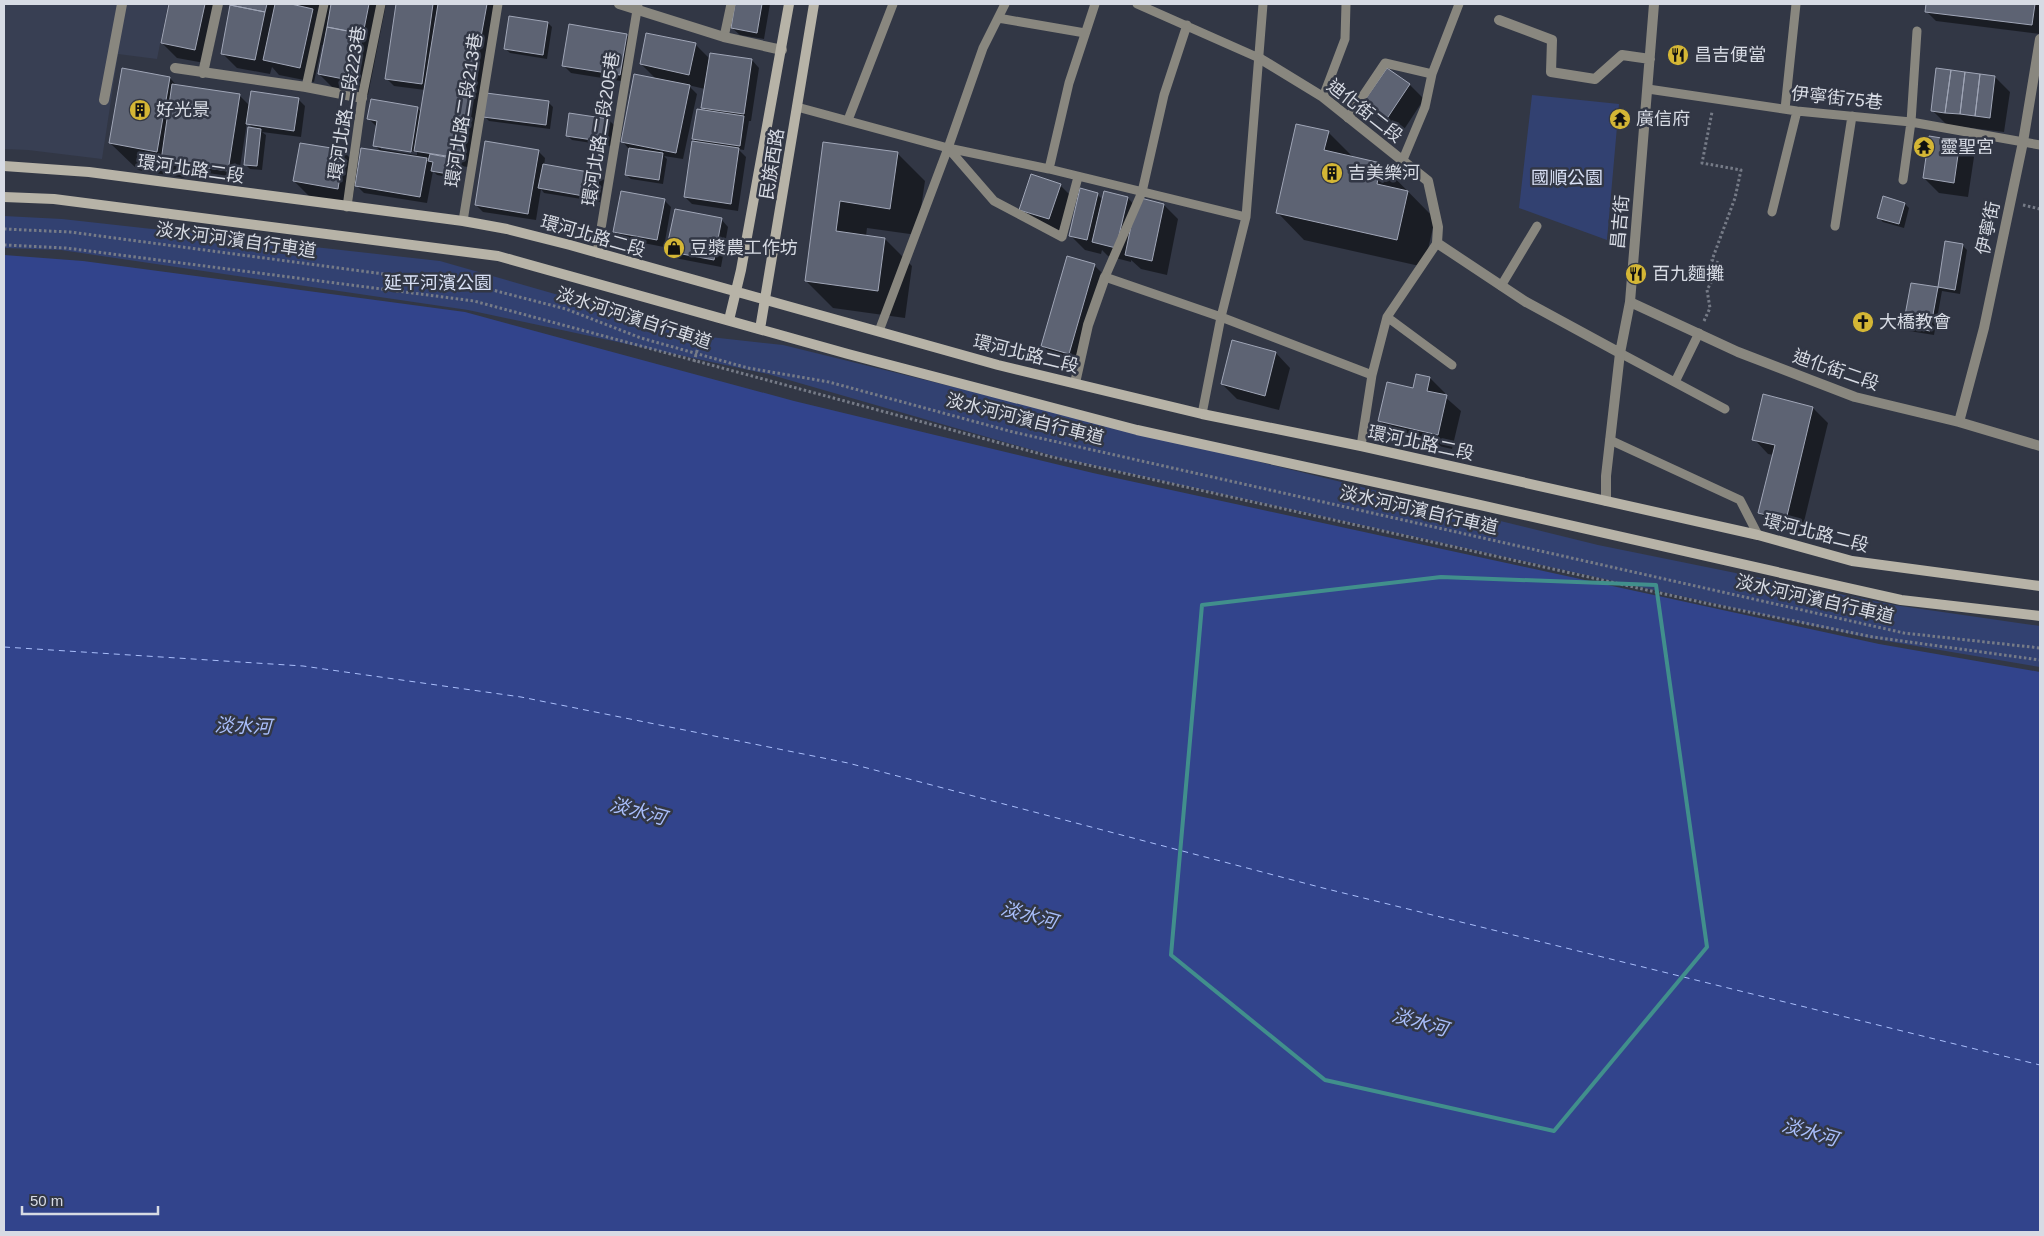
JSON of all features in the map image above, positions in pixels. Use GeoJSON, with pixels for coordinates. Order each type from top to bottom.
{"type":"FeatureCollection","features":[{"type":"Feature","properties":{"kind":"main road","name":"民族西路"},"geometry":{"type":"LineString","coordinates":[[729,320],[737,292],[789,4]]}},
{"type":"Feature","properties":{"kind":"main road","name":"民族西路"},"geometry":{"type":"LineString","coordinates":[[760,329],[814,4]]}},
{"type":"Feature","properties":{"kind":"main road","name":"環河北路二段"},"geometry":{"type":"LineString","coordinates":[[4,166],[88,172],[463,221],[507,229],[998,365],[1202,414],[1361,446],[1606,501],[1758,536],[1852,561],[2040,586]]}},
{"type":"Feature","properties":{"kind":"main road"},"geometry":{"type":"LineString","coordinates":[[4,197],[54,199],[498,256],[760,329],[1137,430],[1470,502],[1901,600],[2040,616]]}},
{"type":"Feature","properties":{"kind":"street"},"geometry":{"type":"LineString","coordinates":[[104,100],[122,4]]}},
{"type":"Feature","properties":{"kind":"street"},"geometry":{"type":"LineString","coordinates":[[202,73],[218,4]]}},
{"type":"Feature","properties":{"kind":"street"},"geometry":{"type":"LineString","coordinates":[[620,4],[638,6],[724,37],[782,50]]}},
{"type":"Feature","properties":{"kind":"street","name":"昌吉街"},"geometry":{"type":"LineString","coordinates":[[1606,501],[1606,476],[1620,353],[1630,302],[1654,4]]}},
{"type":"Feature","properties":{"kind":"street"},"geometry":{"type":"LineString","coordinates":[[1499,20],[1552,40],[1551,72],[1595,79],[1622,55],[1650,59]]}},
{"type":"Feature","properties":{"kind":"street","name":"伊寧街"},"geometry":{"type":"LineString","coordinates":[[1959,422],[1984,328],[2023,142],[2039,59],[2040,39]]}},
{"type":"Feature","properties":{"kind":"street","name":"迪化街二段"},"geometry":{"type":"LineString","coordinates":[[1259,58],[1323,97],[1428,181],[1438,227],[1437,243]]}},
{"type":"Feature","properties":{"kind":"street"},"geometry":{"type":"LineString","coordinates":[[175,68],[306,87],[362,98]]}},
{"type":"Feature","properties":{"kind":"street"},"geometry":{"type":"LineString","coordinates":[[1437,243],[1526,302],[1620,353]]}},
{"type":"Feature","properties":{"kind":"street"},"geometry":{"type":"LineString","coordinates":[[1075,383],[1088,325],[1105,277]]}},
{"type":"Feature","properties":{"kind":"street","name":"迪化街二段"},"geometry":{"type":"LineString","coordinates":[[1630,302],[1738,352],[1855,397],[1959,422],[2040,446]]}},
{"type":"Feature","properties":{"kind":"lane"},"geometry":{"type":"LineString","coordinates":[[306,87],[324,4]]}},
{"type":"Feature","properties":{"kind":"lane","name":"環河北路二段223巷"},"geometry":{"type":"LineString","coordinates":[[347,207],[362,98],[381,4]]}},
{"type":"Feature","properties":{"kind":"lane","name":"環河北路二段213巷"},"geometry":{"type":"LineString","coordinates":[[463,221],[498,4]]}},
{"type":"Feature","properties":{"kind":"lane"},"geometry":{"type":"LineString","coordinates":[[724,37],[731,4]]}},
{"type":"Feature","properties":{"kind":"lane"},"geometry":{"type":"LineString","coordinates":[[848,120],[893,4]]}},
{"type":"Feature","properties":{"kind":"lane"},"geometry":{"type":"LineString","coordinates":[[879,331],[948,148],[983,48],[1005,4]]}},
{"type":"Feature","properties":{"kind":"lane"},"geometry":{"type":"LineString","coordinates":[[1049,169],[1069,83],[1095,4]]}},
{"type":"Feature","properties":{"kind":"lane","name":"迪化街二段"},"geometry":{"type":"LineString","coordinates":[[1137,4],[1259,58]]}},
{"type":"Feature","properties":{"kind":"lane"},"geometry":{"type":"LineString","coordinates":[[1202,414],[1221,317],[1246,217],[1263,4]]}},
{"type":"Feature","properties":{"kind":"lane"},"geometry":{"type":"LineString","coordinates":[[1323,97],[1345,39],[1346,4]]}},
{"type":"Feature","properties":{"kind":"lane"},"geometry":{"type":"LineString","coordinates":[[1402,162],[1425,107],[1432,74],[1459,4]]}},
{"type":"Feature","properties":{"kind":"lane"},"geometry":{"type":"LineString","coordinates":[[1785,109],[1796,4]]}},
{"type":"Feature","properties":{"kind":"lane","name":"環河北路二段205巷"},"geometry":{"type":"LineString","coordinates":[[597,253],[638,6]]}},
{"type":"Feature","properties":{"kind":"lane"},"geometry":{"type":"LineString","coordinates":[[998,18],[1085,33]]}},
{"type":"Feature","properties":{"kind":"lane"},"geometry":{"type":"LineString","coordinates":[[1187,26],[1164,95],[1142,192],[1105,277],[1221,317],[1372,375]]}},
{"type":"Feature","properties":{"kind":"lane"},"geometry":{"type":"LineString","coordinates":[[1902,180],[1911,122],[1917,30]]}},
{"type":"Feature","properties":{"kind":"lane"},"geometry":{"type":"LineString","coordinates":[[1348,118],[1385,63],[1432,74]]}},
{"type":"Feature","properties":{"kind":"lane","name":"伊寧街75巷"},"geometry":{"type":"LineString","coordinates":[[1648,89],[1797,111],[1911,122],[2040,145]]}},
{"type":"Feature","properties":{"kind":"lane"},"geometry":{"type":"LineString","coordinates":[[798,107],[948,148],[1049,169],[1078,178],[1246,217]]}},
{"type":"Feature","properties":{"kind":"lane"},"geometry":{"type":"LineString","coordinates":[[1772,212],[1797,111]]}},
{"type":"Feature","properties":{"kind":"lane"},"geometry":{"type":"LineString","coordinates":[[1835,226],[1852,116]]}},
{"type":"Feature","properties":{"kind":"lane"},"geometry":{"type":"LineString","coordinates":[[948,148],[994,201],[1062,236],[1078,178]]}},
{"type":"Feature","properties":{"kind":"lane"},"geometry":{"type":"LineString","coordinates":[[1501,286],[1537,226]]}},
{"type":"Feature","properties":{"kind":"lane"},"geometry":{"type":"LineString","coordinates":[[1361,446],[1372,375],[1387,317],[1437,243]]}},
{"type":"Feature","properties":{"kind":"lane"},"geometry":{"type":"LineString","coordinates":[[1387,317],[1452,365]]}},
{"type":"Feature","properties":{"kind":"lane"},"geometry":{"type":"LineString","coordinates":[[1675,382],[1698,333]]}},
{"type":"Feature","properties":{"kind":"lane"},"geometry":{"type":"LineString","coordinates":[[1620,353],[1725,409]]}},
{"type":"Feature","properties":{"kind":"lane"},"geometry":{"type":"LineString","coordinates":[[1610,440],[1740,500],[1758,536]]}},
{"type":"Feature","properties":{"kind":"path"},"geometry":{"type":"LineString","coordinates":[[1698,333],[1710,308],[1707,290],[1721,264],[1712,260],[1735,198],[1741,170],[1702,163],[1715,99]]}},
{"type":"Feature","properties":{"kind":"path","name":"淡水河河濱自行車道"},"geometry":{"type":"LineString","coordinates":[[4,229],[70,232],[481,287],[566,309],[641,338],[696,354],[748,368],[829,382],[1013,432],[1370,514],[1904,632],[2040,648]]}},
{"type":"Feature","properties":{"kind":"path"},"geometry":{"type":"LineString","coordinates":[[4,245],[66,248],[474,301],[694,362],[1052,457],[1705,603],[1872,637],[2040,660]]}},
{"type":"Feature","properties":{"kind":"path"},"geometry":{"type":"LineString","coordinates":[[694,362],[701,336]]}},
{"type":"Feature","properties":{"kind":"highlighted area"},"geometry":{"type":"Polygon","coordinates":[[[1441,577],[1656,585],[1707,947],[1554,1131],[1325,1080],[1171,955],[1202,605],[1441,577]]]}},
{"type":"Feature","properties":{"kind":"shaded area"},"geometry":{"type":"Polygon","coordinates":[[[4,4],[168,4],[157,59],[118,54],[102,159],[4,149],[4,4]]]}},
{"type":"Feature","properties":{"kind":"green space","name":"國順公園"},"geometry":{"type":"Polygon","coordinates":[[[1532,95],[1619,104],[1607,240],[1519,208],[1532,95]]]}},
{"type":"Feature","properties":{"kind":"green space","name":"延平河濱公園"},"geometry":{"type":"Polygon","coordinates":[[[4,216],[62,219],[440,261],[701,336],[783,345],[1598,545],[1894,605],[2040,626],[2040,667],[1869,638],[1060,458],[768,374],[468,310],[61,250],[4,248],[4,216]]]}},
{"type":"Feature","properties":{"kind":"water","name":"淡水河"},"geometry":{"type":"Polygon","coordinates":[[[4,255],[83,261],[465,312],[794,401],[1093,473],[1879,644],[2040,672],[2040,1232],[4,1232],[4,255]]]}},
{"type":"Feature","properties":{"kind":"building"},"geometry":{"type":"Polygon","coordinates":[[[169,4],[205,4],[195,50],[161,43],[169,4]]]}},
{"type":"Feature","properties":{"kind":"building"},"geometry":{"type":"Polygon","coordinates":[[[231,4],[267,4],[265,12],[231,4]]]}},
{"type":"Feature","properties":{"kind":"building"},"geometry":{"type":"Polygon","coordinates":[[[275,4],[291,4],[313,9],[300,68],[263,60],[275,4]]]}},
{"type":"Feature","properties":{"kind":"building"},"geometry":{"type":"Polygon","coordinates":[[[331,4],[369,4],[363,34],[327,27],[331,4]]]}},
{"type":"Feature","properties":{"kind":"building"},"geometry":{"type":"Polygon","coordinates":[[[396,4],[433,4],[422,84],[385,79],[396,4]]]}},
{"type":"Feature","properties":{"kind":"building"},"geometry":{"type":"Polygon","coordinates":[[[438,4],[487,4],[459,158],[414,151],[438,4]]]}},
{"type":"Feature","properties":{"kind":"building"},"geometry":{"type":"Polygon","coordinates":[[[735,4],[762,4],[757,33],[731,28],[735,4]]]}},
{"type":"Feature","properties":{"kind":"building"},"geometry":{"type":"Polygon","coordinates":[[[1926,4],[2035,4],[2032,25],[1925,12],[1926,4]]]}},
{"type":"Feature","properties":{"kind":"building"},"geometry":{"type":"Polygon","coordinates":[[[230,5],[265,12],[255,60],[221,54],[230,5]]]}},
{"type":"Feature","properties":{"kind":"building"},"geometry":{"type":"Polygon","coordinates":[[[509,16],[548,22],[543,55],[504,49],[509,16]]]}},
{"type":"Feature","properties":{"kind":"building"},"geometry":{"type":"Polygon","coordinates":[[[569,24],[627,34],[620,75],[562,66],[569,24]]]}},
{"type":"Feature","properties":{"kind":"building"},"geometry":{"type":"Polygon","coordinates":[[[327,27],[363,34],[354,81],[318,74],[327,27]]]}},
{"type":"Feature","properties":{"kind":"building"},"geometry":{"type":"Polygon","coordinates":[[[646,33],[696,43],[689,75],[640,64],[646,33]]]}},
{"type":"Feature","properties":{"kind":"building"},"geometry":{"type":"Polygon","coordinates":[[[710,53],[752,59],[744,114],[701,108],[710,53]]]}},
{"type":"Feature","properties":{"kind":"building","name":"好光景"},"geometry":{"type":"Polygon","coordinates":[[[122,68],[170,77],[157,152],[109,143],[122,68]]]}},
{"type":"Feature","properties":{"kind":"building"},"geometry":{"type":"Polygon","coordinates":[[[1387,68],[1410,84],[1386,120],[1362,104],[1387,68]]]}},
{"type":"Feature","properties":{"kind":"building"},"geometry":{"type":"Polygon","coordinates":[[[1936,68],[1951,70],[1945,113],[1931,111],[1936,68]]]}},
{"type":"Feature","properties":{"kind":"building"},"geometry":{"type":"Polygon","coordinates":[[[1951,70],[1965,72],[1960,114],[1945,113],[1951,70]]]}},
{"type":"Feature","properties":{"kind":"building"},"geometry":{"type":"Polygon","coordinates":[[[1965,72],[1980,74],[1975,116],[1960,114],[1965,72]]]}},
{"type":"Feature","properties":{"kind":"building"},"geometry":{"type":"Polygon","coordinates":[[[634,74],[690,85],[676,153],[621,142],[634,74]]]}},
{"type":"Feature","properties":{"kind":"building"},"geometry":{"type":"Polygon","coordinates":[[[1980,74],[1995,76],[1990,118],[1975,116],[1980,74]]]}},
{"type":"Feature","properties":{"kind":"building"},"geometry":{"type":"Polygon","coordinates":[[[172,84],[240,94],[228,171],[161,161],[172,84]]]}},
{"type":"Feature","properties":{"kind":"building"},"geometry":{"type":"Polygon","coordinates":[[[251,91],[299,98],[294,131],[246,124],[251,91]]]}},
{"type":"Feature","properties":{"kind":"building"},"geometry":{"type":"Polygon","coordinates":[[[486,93],[549,101],[546,125],[483,117],[486,93]]]}},
{"type":"Feature","properties":{"kind":"building"},"geometry":{"type":"Polygon","coordinates":[[[371,99],[418,107],[411,152],[373,146],[377,121],[367,119],[371,99]]]}},
{"type":"Feature","properties":{"kind":"building"},"geometry":{"type":"Polygon","coordinates":[[[697,109],[744,116],[740,146],[692,139],[697,109]]]}},
{"type":"Feature","properties":{"kind":"building"},"geometry":{"type":"Polygon","coordinates":[[[569,113],[609,119],[606,142],[566,136],[569,113]]]}},
{"type":"Feature","properties":{"kind":"building","name":"吉美樂河"},"geometry":{"type":"Polygon","coordinates":[[[1296,124],[1329,131],[1324,150],[1381,163],[1377,184],[1408,191],[1397,240],[1276,213],[1296,124]]]}},
{"type":"Feature","properties":{"kind":"building"},"geometry":{"type":"Polygon","coordinates":[[[248,127],[261,129],[257,166],[244,165],[248,127]]]}},
{"type":"Feature","properties":{"kind":"building"},"geometry":{"type":"Polygon","coordinates":[[[1929,136],[1960,141],[1954,183],[1923,178],[1929,136]]]}},
{"type":"Feature","properties":{"kind":"building"},"geometry":{"type":"Polygon","coordinates":[[[485,141],[539,150],[528,214],[475,205],[485,141]]]}},
{"type":"Feature","properties":{"kind":"building"},"geometry":{"type":"Polygon","coordinates":[[[692,141],[739,148],[731,204],[684,197],[692,141]]]}},
{"type":"Feature","properties":{"kind":"building"},"geometry":{"type":"Polygon","coordinates":[[[823,142],[898,152],[890,209],[840,201],[836,231],[885,238],[878,291],[805,281],[823,142]]]}},
{"type":"Feature","properties":{"kind":"building"},"geometry":{"type":"Polygon","coordinates":[[[300,143],[344,150],[338,189],[293,181],[300,143]]]}},
{"type":"Feature","properties":{"kind":"building"},"geometry":{"type":"Polygon","coordinates":[[[361,148],[427,158],[420,197],[355,186],[361,148]]]}},
{"type":"Feature","properties":{"kind":"building"},"geometry":{"type":"Polygon","coordinates":[[[629,148],[663,153],[659,180],[625,175],[629,148]]]}},
{"type":"Feature","properties":{"kind":"building"},"geometry":{"type":"Polygon","coordinates":[[[430,154],[457,159],[454,175],[431,171],[433,162],[428,161],[430,154]]]}},
{"type":"Feature","properties":{"kind":"building"},"geometry":{"type":"Polygon","coordinates":[[[543,164],[600,174],[595,198],[538,188],[543,164]]]}},
{"type":"Feature","properties":{"kind":"building"},"geometry":{"type":"Polygon","coordinates":[[[1031,174],[1061,184],[1049,219],[1019,210],[1031,174]]]}},
{"type":"Feature","properties":{"kind":"building"},"geometry":{"type":"Polygon","coordinates":[[[1080,188],[1098,193],[1087,240],[1069,236],[1080,188]]]}},
{"type":"Feature","properties":{"kind":"building"},"geometry":{"type":"Polygon","coordinates":[[[621,191],[665,199],[657,240],[613,232],[621,191]]]}},
{"type":"Feature","properties":{"kind":"building"},"geometry":{"type":"Polygon","coordinates":[[[1104,191],[1128,197],[1116,248],[1092,242],[1104,191]]]}},
{"type":"Feature","properties":{"kind":"building"},"geometry":{"type":"Polygon","coordinates":[[[1883,196],[1905,203],[1899,224],[1877,218],[1883,196]]]}},
{"type":"Feature","properties":{"kind":"building"},"geometry":{"type":"Polygon","coordinates":[[[1137,197],[1164,204],[1152,261],[1125,255],[1137,197]]]}},
{"type":"Feature","properties":{"kind":"building"},"geometry":{"type":"Polygon","coordinates":[[[675,209],[722,218],[714,260],[666,251],[675,209]]]}},
{"type":"Feature","properties":{"kind":"building"},"geometry":{"type":"Polygon","coordinates":[[[1945,241],[1963,244],[1955,290],[1938,287],[1945,241]]]}},
{"type":"Feature","properties":{"kind":"building"},"geometry":{"type":"Polygon","coordinates":[[[1067,256],[1095,264],[1069,354],[1041,346],[1067,256]]]}},
{"type":"Feature","properties":{"kind":"building"},"geometry":{"type":"Polygon","coordinates":[[[1911,283],[1938,287],[1930,331],[1903,326],[1911,283]]]}},
{"type":"Feature","properties":{"kind":"building"},"geometry":{"type":"Polygon","coordinates":[[[1232,340],[1276,352],[1265,396],[1221,384],[1232,340]]]}},
{"type":"Feature","properties":{"kind":"building"},"geometry":{"type":"Polygon","coordinates":[[[1416,374],[1430,377],[1427,391],[1447,395],[1438,435],[1378,421],[1387,382],[1413,388],[1416,374]]]}},
{"type":"Feature","properties":{"kind":"building"},"geometry":{"type":"Polygon","coordinates":[[[1763,394],[1813,407],[1786,520],[1758,513],[1775,445],[1752,440],[1763,394]]]}},
{"type":"Feature","properties":{"kind":"ferry route"},"geometry":{"type":"LineString","coordinates":[[4,647],[303,666],[521,697],[848,763],[1323,888],[2040,1065]]}},
{"type":"Feature","properties":{"kind":"place","name":"昌吉便當"},"geometry":{"type":"Point","coordinates":[1678,55]}},
{"type":"Feature","properties":{"kind":"place","name":"好光景"},"geometry":{"type":"Point","coordinates":[140,110]}},
{"type":"Feature","properties":{"kind":"place","name":"廣信府"},"geometry":{"type":"Point","coordinates":[1620,119]}},
{"type":"Feature","properties":{"kind":"place","name":"靈聖宮"},"geometry":{"type":"Point","coordinates":[1924,147]}},
{"type":"Feature","properties":{"kind":"place","name":"吉美樂河"},"geometry":{"type":"Point","coordinates":[1332,173]}},
{"type":"Feature","properties":{"kind":"place","name":"豆漿農工作坊"},"geometry":{"type":"Point","coordinates":[674,248]}},
{"type":"Feature","properties":{"kind":"place","name":"百九麵攤"},"geometry":{"type":"Point","coordinates":[1636,274]}},
{"type":"Feature","properties":{"kind":"place","name":"大橋教會"},"geometry":{"type":"Point","coordinates":[1863,322]}}]}
